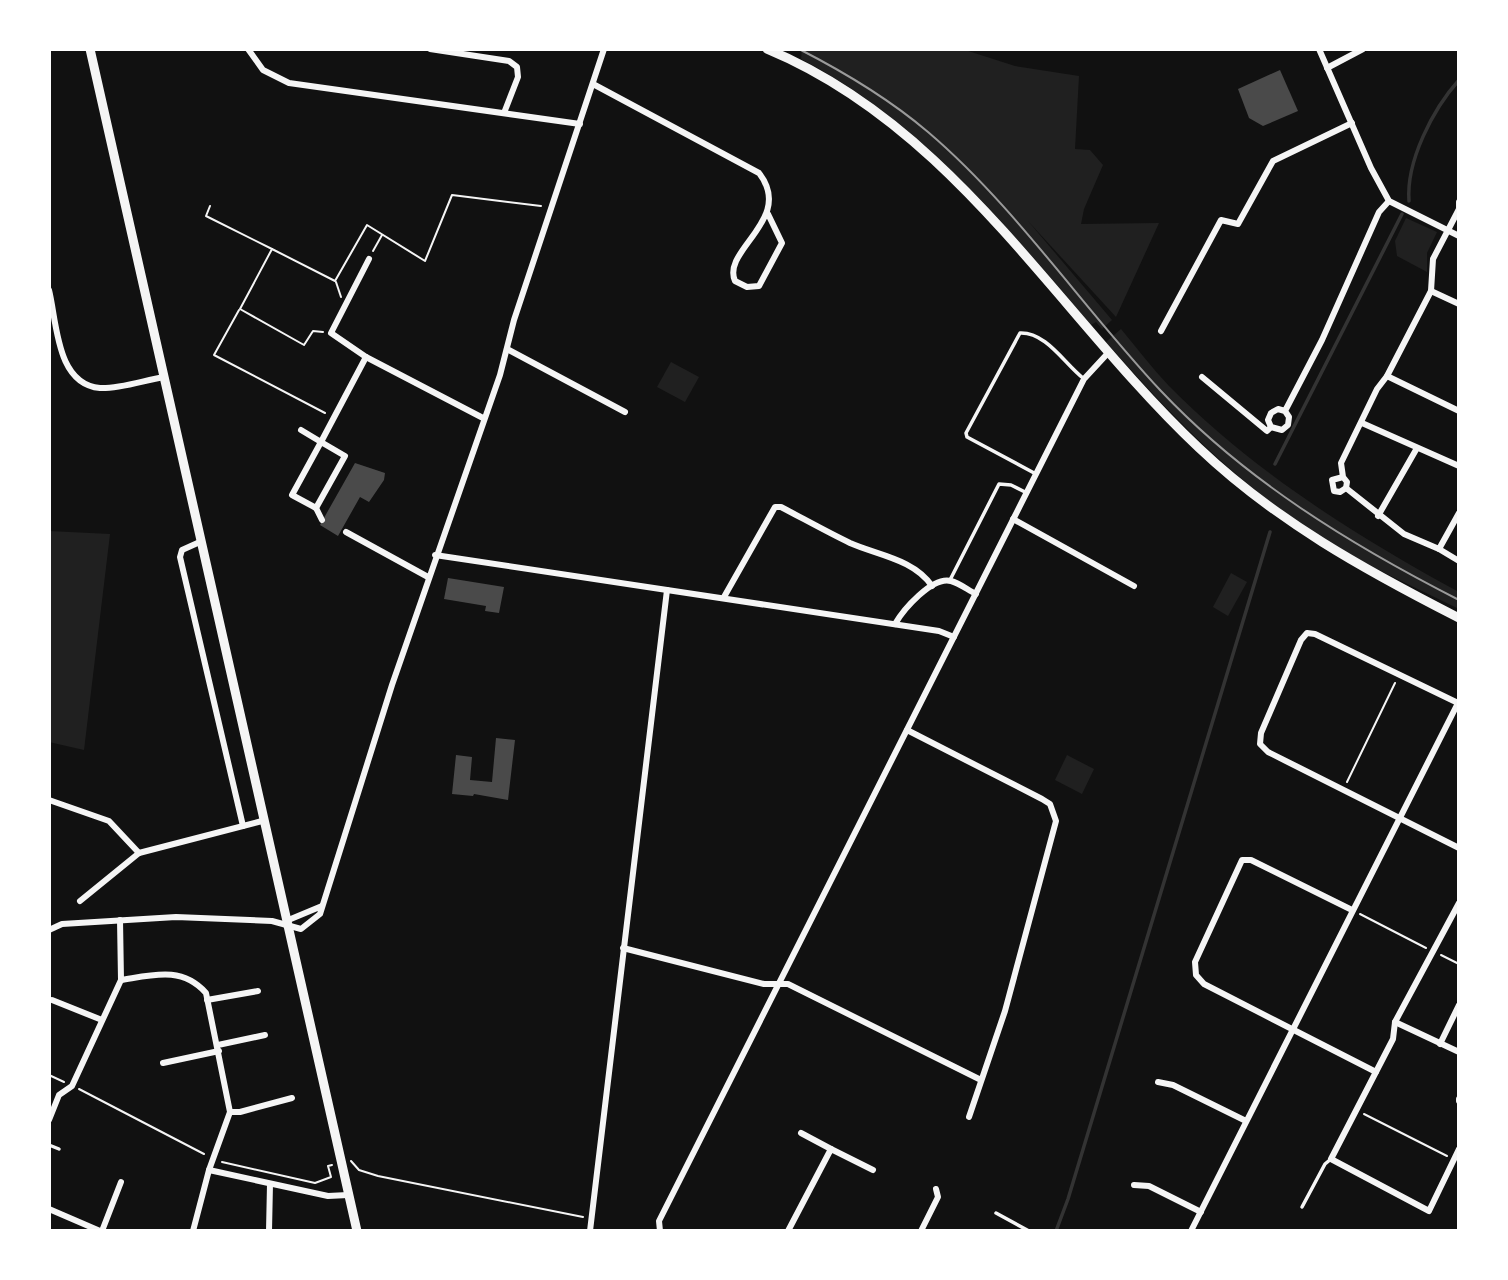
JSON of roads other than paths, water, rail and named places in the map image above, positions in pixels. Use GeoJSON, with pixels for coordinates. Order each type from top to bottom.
{"type":"FeatureCollection","features":[{"type":"Feature","properties":{"kind":"main road"},"geometry":{"type":"LineString","coordinates":[[90,49],[202,541],[262,821],[357,1231]]}},
{"type":"Feature","properties":{"kind":"main road"},"geometry":{"type":"LineString","coordinates":[[767,49],[838,85],[913,141],[993,220],[1108,353],[1200,450],[1283,519],[1376,576],[1459,618]]}},
{"type":"Feature","properties":{"kind":"street"},"geometry":{"type":"LineString","coordinates":[[248,49],[263,70],[289,83],[580,124]]}},
{"type":"Feature","properties":{"kind":"street"},"geometry":{"type":"LineString","coordinates":[[429,49],[509,61],[517,67],[518,77],[504,113]]}},
{"type":"Feature","properties":{"kind":"street"},"geometry":{"type":"LineString","coordinates":[[49,930],[62,924],[176,917],[285,922],[301,929],[320,914],[435,555],[507,349],[514,320],[604,49]]}},
{"type":"Feature","properties":{"kind":"street"},"geometry":{"type":"LineString","coordinates":[[1319,49],[1389,201],[1459,236]]}},
{"type":"Feature","properties":{"kind":"street"},"geometry":{"type":"LineString","coordinates":[[1326,68],[1363,49]]}},
{"type":"Feature","properties":{"kind":"street"},"geometry":{"type":"LineString","coordinates":[[593,84],[759,173],[767,183],[770,200],[768,214],[782,243],[759,286],[747,288],[735,281],[733,272],[759,223],[768,214]]}},
{"type":"Feature","properties":{"kind":"street"},"geometry":{"type":"LineString","coordinates":[[1161,331],[1221,220],[1238,224],[1272,161],[1352,123]]}},
{"type":"Feature","properties":{"kind":"street"},"geometry":{"type":"LineString","coordinates":[[1285,411],[1322,340],[1379,212],[1389,201]]}},
{"type":"Feature","properties":{"kind":"street"},"geometry":{"type":"LineString","coordinates":[[1343,477],[1332,480],[1331,486],[1340,492],[1346,488],[1347,482],[1343,477],[1341,463],[1431,291],[1433,258],[1459,202]]}},
{"type":"Feature","properties":{"kind":"street"},"geometry":{"type":"LineString","coordinates":[[369,259],[331,333],[366,357],[483,418]]}},
{"type":"Feature","properties":{"kind":"street"},"geometry":{"type":"LineString","coordinates":[[49,290],[53,319],[66,366],[79,380],[99,388],[164,377]]}},
{"type":"Feature","properties":{"kind":"street"},"geometry":{"type":"LineString","coordinates":[[1431,291],[1459,304]]}},
{"type":"Feature","properties":{"kind":"street"},"geometry":{"type":"LineString","coordinates":[[507,349],[625,412]]}},
{"type":"Feature","properties":{"kind":"street"},"geometry":{"type":"LineString","coordinates":[[660,1231],[659,1220],[1084,379],[1108,353]]}},
{"type":"Feature","properties":{"kind":"street"},"geometry":{"type":"LineString","coordinates":[[322,520],[316,508],[292,495],[366,357]]}},
{"type":"Feature","properties":{"kind":"street"},"geometry":{"type":"LineString","coordinates":[[1387,376],[1459,411]]}},
{"type":"Feature","properties":{"kind":"street"},"geometry":{"type":"LineString","coordinates":[[1202,377],[1267,431],[1271,427]]}},
{"type":"Feature","properties":{"kind":"street"},"geometry":{"type":"LineString","coordinates":[[1278,409],[1285,411],[1289,417],[1288,425],[1282,430],[1271,427],[1268,420],[1271,413],[1278,409]]}},
{"type":"Feature","properties":{"kind":"street"},"geometry":{"type":"LineString","coordinates":[[1362,423],[1459,467]]}},
{"type":"Feature","properties":{"kind":"street"},"geometry":{"type":"LineString","coordinates":[[301,430],[345,456],[316,508]]}},
{"type":"Feature","properties":{"kind":"street"},"geometry":{"type":"LineString","coordinates":[[1378,516],[1418,449]]}},
{"type":"Feature","properties":{"kind":"street"},"geometry":{"type":"LineString","coordinates":[[1346,488],[1404,534],[1459,561]]}},
{"type":"Feature","properties":{"kind":"street"},"geometry":{"type":"LineString","coordinates":[[724,597],[770,512],[781,507],[853,544],[881,552],[920,573],[933,586]]}},
{"type":"Feature","properties":{"kind":"street"},"geometry":{"type":"LineString","coordinates":[[1439,549],[1459,513]]}},
{"type":"Feature","properties":{"kind":"street"},"geometry":{"type":"LineString","coordinates":[[1013,519],[1135,586]]}},
{"type":"Feature","properties":{"kind":"street"},"geometry":{"type":"LineString","coordinates":[[346,533],[428,577]]}},
{"type":"Feature","properties":{"kind":"street"},"geometry":{"type":"LineString","coordinates":[[202,541],[182,550],[180,557],[243,826]]}},
{"type":"Feature","properties":{"kind":"street"},"geometry":{"type":"LineString","coordinates":[[435,555],[895,624],[939,631],[954,637]]}},
{"type":"Feature","properties":{"kind":"street"},"geometry":{"type":"LineString","coordinates":[[895,624],[905,608],[933,586],[950,580],[976,594]]}},
{"type":"Feature","properties":{"kind":"street"},"geometry":{"type":"LineString","coordinates":[[590,1231],[667,590]]}},
{"type":"Feature","properties":{"kind":"street"},"geometry":{"type":"LineString","coordinates":[[1191,1231],[1292,1028],[1399,817],[1458,702],[1315,634],[1307,633],[1301,640],[1261,733],[1260,744],[1268,752],[1399,817],[1459,848]]}},
{"type":"Feature","properties":{"kind":"street"},"geometry":{"type":"LineString","coordinates":[[907,730],[1042,799],[1055,811],[1056,821],[1009,996],[969,1116]]}},
{"type":"Feature","properties":{"kind":"street"},"geometry":{"type":"LineString","coordinates":[[49,800],[109,821],[139,853]]}},
{"type":"Feature","properties":{"kind":"street"},"geometry":{"type":"LineString","coordinates":[[80,901],[139,853],[262,821]]}},
{"type":"Feature","properties":{"kind":"street"},"geometry":{"type":"LineString","coordinates":[[1352,911],[1251,860],[1242,860],[1235,869],[1195,962],[1196,975],[1204,984],[1376,1072]]}},
{"type":"Feature","properties":{"kind":"street"},"geometry":{"type":"LineString","coordinates":[[1459,903],[1395,1021],[1393,1039],[1332,1159],[1429,1211],[1459,1149]]}},
{"type":"Feature","properties":{"kind":"street"},"geometry":{"type":"LineString","coordinates":[[285,922],[322,906]]}},
{"type":"Feature","properties":{"kind":"street"},"geometry":{"type":"LineString","coordinates":[[49,1120],[59,1096],[72,1086],[121,980],[120,920]]}},
{"type":"Feature","properties":{"kind":"street"},"geometry":{"type":"LineString","coordinates":[[623,948],[764,984],[788,984],[981,1080]]}},
{"type":"Feature","properties":{"kind":"street"},"geometry":{"type":"LineString","coordinates":[[121,980],[171,972],[200,987],[208,1000],[230,1112],[209,1170],[193,1231]]}},
{"type":"Feature","properties":{"kind":"street"},"geometry":{"type":"LineString","coordinates":[[208,1000],[258,991]]}},
{"type":"Feature","properties":{"kind":"street"},"geometry":{"type":"LineString","coordinates":[[52,1000],[102,1020]]}},
{"type":"Feature","properties":{"kind":"street"},"geometry":{"type":"LineString","coordinates":[[1440,1044],[1459,1005]]}},
{"type":"Feature","properties":{"kind":"street"},"geometry":{"type":"LineString","coordinates":[[1395,1021],[1459,1052]]}},
{"type":"Feature","properties":{"kind":"street"},"geometry":{"type":"LineString","coordinates":[[163,1063],[265,1035]]}},
{"type":"Feature","properties":{"kind":"street"},"geometry":{"type":"LineString","coordinates":[[1158,1082],[1173,1085],[1247,1121]]}},
{"type":"Feature","properties":{"kind":"street"},"geometry":{"type":"LineString","coordinates":[[230,1112],[240,1112],[292,1098]]}},
{"type":"Feature","properties":{"kind":"street"},"geometry":{"type":"LineString","coordinates":[[800,1133],[873,1170]]}},
{"type":"Feature","properties":{"kind":"street"},"geometry":{"type":"LineString","coordinates":[[788,1231],[831,1149]]}},
{"type":"Feature","properties":{"kind":"street"},"geometry":{"type":"LineString","coordinates":[[209,1170],[328,1196],[348,1195]]}},
{"type":"Feature","properties":{"kind":"street"},"geometry":{"type":"LineString","coordinates":[[49,1209],[101,1231],[121,1182]]}},
{"type":"Feature","properties":{"kind":"street"},"geometry":{"type":"LineString","coordinates":[[269,1231],[270,1184]]}},
{"type":"Feature","properties":{"kind":"street"},"geometry":{"type":"LineString","coordinates":[[1134,1185],[1149,1186],[1201,1212]]}},
{"type":"Feature","properties":{"kind":"street"},"geometry":{"type":"LineString","coordinates":[[921,1231],[938,1197],[936,1189]]}},
{"type":"Feature","properties":{"kind":"lane"},"geometry":{"type":"LineString","coordinates":[[1036,474],[967,437],[966,433],[1020,333],[1030,332],[1043,340],[1084,379]]}},
{"type":"Feature","properties":{"kind":"lane"},"geometry":{"type":"LineString","coordinates":[[950,580],[999,484],[1011,485],[1027,493]]}},
{"type":"Feature","properties":{"kind":"lane"},"geometry":{"type":"LineString","coordinates":[[49,1145],[59,1149]]}},
{"type":"Feature","properties":{"kind":"lane"},"geometry":{"type":"LineString","coordinates":[[1302,1207],[1325,1164],[1332,1159]]}},
{"type":"Feature","properties":{"kind":"lane"},"geometry":{"type":"LineString","coordinates":[[996,1213],[1029,1231]]}},
{"type":"Feature","properties":{"kind":"waterway"},"geometry":{"type":"LineString","coordinates":[[1409,201],[1412,169],[1423,136],[1459,80]]}},
{"type":"Feature","properties":{"kind":"waterway"},"geometry":{"type":"LineString","coordinates":[[1275,464],[1402,214]]}},
{"type":"Feature","properties":{"kind":"waterway"},"geometry":{"type":"LineString","coordinates":[[1056,1231],[1068,1199],[1270,532]]}},
{"type":"Feature","properties":{"kind":"tram line"},"geometry":{"type":"LineString","coordinates":[[799,49],[881,97],[928,132],[960,161],[1019,225],[1161,391],[1228,453],[1264,482],[1339,533],[1459,600]]}}]}
